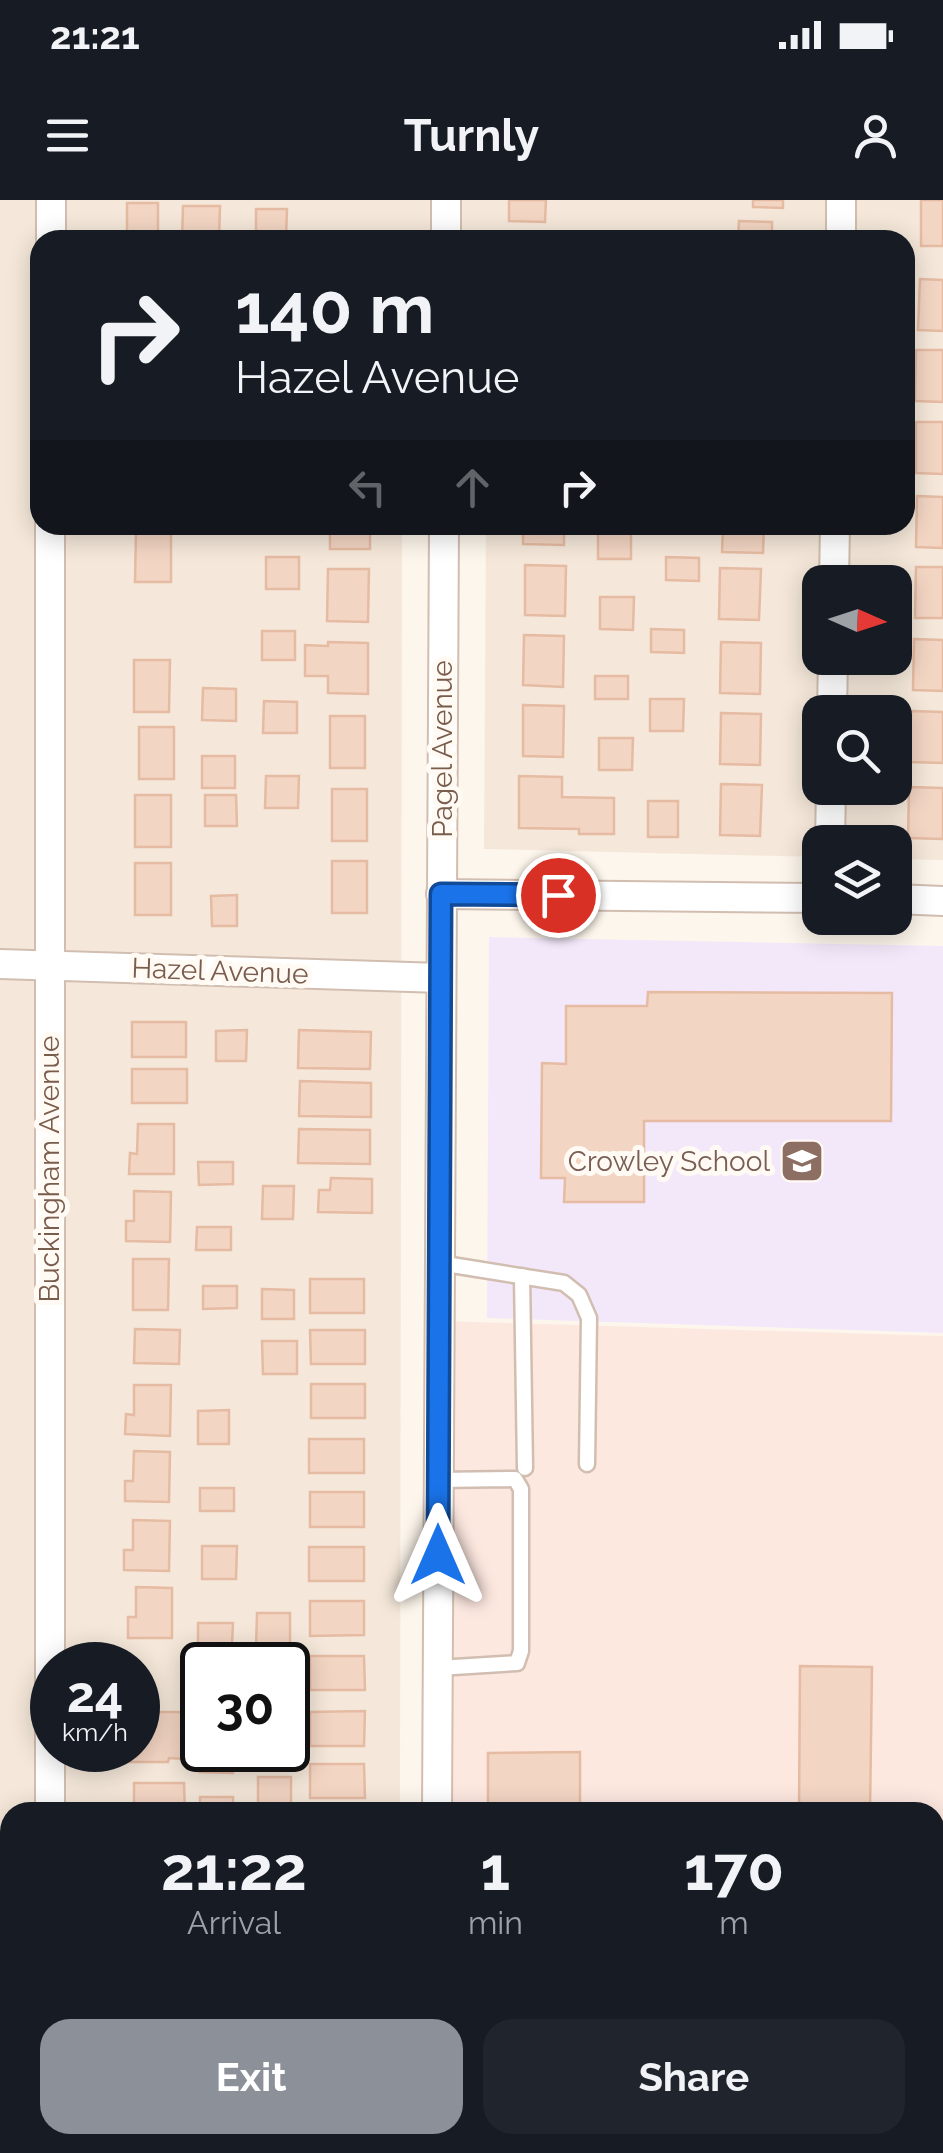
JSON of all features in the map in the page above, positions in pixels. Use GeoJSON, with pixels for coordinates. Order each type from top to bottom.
{"type":"FeatureCollection","features":[{"type":"Feature","properties":{"kind":"street"},"geometry":{"type":"LineString","coordinates":[[51,200],[51,230]]}},
{"type":"Feature","properties":{"kind":"street"},"geometry":{"type":"LineString","coordinates":[[446,200],[446,230]]}},
{"type":"Feature","properties":{"kind":"street"},"geometry":{"type":"LineString","coordinates":[[841,230],[842,200]]}},
{"type":"Feature","properties":{"kind":"street","name":"Buckingham Avenue"},"geometry":{"type":"LineString","coordinates":[[50,535],[50,1802]]}},
{"type":"Feature","properties":{"kind":"street","name":"Pagel Avenue"},"geometry":{"type":"LineString","coordinates":[[438,1802],[444,535]]}},
{"type":"Feature","properties":{"kind":"street"},"geometry":{"type":"LineString","coordinates":[[835,565],[836,535]]}},
{"type":"Feature","properties":{"kind":"street"},"geometry":{"type":"LineString","coordinates":[[441,894],[802,898]]}},
{"type":"Feature","properties":{"kind":"street"},"geometry":{"type":"LineString","coordinates":[[912,899],[943,900]]}},
{"type":"Feature","properties":{"kind":"street","name":"Hazel Avenue"},"geometry":{"type":"LineString","coordinates":[[0,964],[440,978]]}},
{"type":"Feature","properties":{"kind":"lane"},"geometry":{"type":"LineString","coordinates":[[439,1264],[564,1283],[579,1294],[589,1318],[587,1464]]}},
{"type":"Feature","properties":{"kind":"lane"},"geometry":{"type":"LineString","coordinates":[[522,1276],[525,1468]]}},
{"type":"Feature","properties":{"kind":"lane"},"geometry":{"type":"LineString","coordinates":[[438,1480],[515,1479],[521,1489],[521,1651],[516,1662],[485,1668],[438,1668]]}},
{"type":"Feature","properties":{"kind":"shaded area"},"geometry":{"type":"Polygon","coordinates":[[[0,200],[943,200],[943,860],[912,859],[912,825],[802,825],[802,857],[484,849],[486,535],[915,535],[915,230],[30,230],[30,535],[402,535],[400,1802],[0,1802],[0,200]]]}},
{"type":"Feature","properties":{"kind":"shaded area"},"geometry":{"type":"Polygon","coordinates":[[[489,937],[943,946],[943,1333],[487,1318],[489,937]]]}},
{"type":"Feature","properties":{"kind":"shaded area"},"geometry":{"type":"Polygon","coordinates":[[[439,1321],[943,1336],[943,1802],[437,1802],[439,1321]]]}},
{"type":"Feature","properties":{"kind":"building"},"geometry":{"type":"Polygon","coordinates":[[[509,200],[546,200],[545,222],[509,221],[509,200]]]}},
{"type":"Feature","properties":{"kind":"building"},"geometry":{"type":"Polygon","coordinates":[[[753,200],[783,200],[783,208],[753,207],[753,200]]]}},
{"type":"Feature","properties":{"kind":"building"},"geometry":{"type":"Polygon","coordinates":[[[921,200],[943,200],[943,246],[921,246],[921,200]]]}},
{"type":"Feature","properties":{"kind":"building"},"geometry":{"type":"Polygon","coordinates":[[[127,203],[158,203],[158,230],[127,230],[127,203]]]}},
{"type":"Feature","properties":{"kind":"building"},"geometry":{"type":"Polygon","coordinates":[[[183,206],[220,206],[219,230],[182,230],[183,206]]]}},
{"type":"Feature","properties":{"kind":"building"},"geometry":{"type":"Polygon","coordinates":[[[256,209],[287,209],[286,230],[256,230],[256,209]]]}},
{"type":"Feature","properties":{"kind":"building"},"geometry":{"type":"Polygon","coordinates":[[[739,221],[772,222],[772,230],[739,230],[739,221]]]}},
{"type":"Feature","properties":{"kind":"building"},"geometry":{"type":"Polygon","coordinates":[[[920,279],[943,280],[943,331],[918,330],[920,279]]]}},
{"type":"Feature","properties":{"kind":"building"},"geometry":{"type":"Polygon","coordinates":[[[916,350],[943,350],[943,402],[915,401],[916,350]]]}},
{"type":"Feature","properties":{"kind":"building"},"geometry":{"type":"Polygon","coordinates":[[[916,422],[943,422],[943,474],[916,473],[916,422]]]}},
{"type":"Feature","properties":{"kind":"building"},"geometry":{"type":"Polygon","coordinates":[[[917,496],[943,497],[943,548],[916,547],[917,496]]]}},
{"type":"Feature","properties":{"kind":"building"},"geometry":{"type":"Polygon","coordinates":[[[136,535],[171,535],[171,582],[135,582],[136,535]]]}},
{"type":"Feature","properties":{"kind":"building"},"geometry":{"type":"Polygon","coordinates":[[[330,535],[370,535],[370,549],[330,549],[330,535]]]}},
{"type":"Feature","properties":{"kind":"building"},"geometry":{"type":"Polygon","coordinates":[[[523,535],[564,535],[564,545],[523,544],[523,535]]]}},
{"type":"Feature","properties":{"kind":"building"},"geometry":{"type":"Polygon","coordinates":[[[598,535],[631,535],[631,559],[598,559],[598,535]]]}},
{"type":"Feature","properties":{"kind":"building"},"geometry":{"type":"Polygon","coordinates":[[[723,535],[764,535],[763,553],[722,552],[723,535]]]}},
{"type":"Feature","properties":{"kind":"building"},"geometry":{"type":"Polygon","coordinates":[[[266,557],[299,557],[299,589],[266,589],[266,557]]]}},
{"type":"Feature","properties":{"kind":"building"},"geometry":{"type":"Polygon","coordinates":[[[666,557],[699,558],[699,581],[666,580],[666,557]]]}},
{"type":"Feature","properties":{"kind":"building"},"geometry":{"type":"Polygon","coordinates":[[[525,565],[566,566],[565,616],[525,615],[525,565]]]}},
{"type":"Feature","properties":{"kind":"building"},"geometry":{"type":"Polygon","coordinates":[[[916,567],[943,567],[943,618],[915,618],[916,567]]]}},
{"type":"Feature","properties":{"kind":"building"},"geometry":{"type":"Polygon","coordinates":[[[720,568],[761,569],[759,620],[719,619],[720,568]]]}},
{"type":"Feature","properties":{"kind":"building"},"geometry":{"type":"Polygon","coordinates":[[[328,569],[369,569],[368,622],[327,621],[328,569]]]}},
{"type":"Feature","properties":{"kind":"building"},"geometry":{"type":"Polygon","coordinates":[[[600,597],[634,597],[633,630],[600,629],[600,597]]]}},
{"type":"Feature","properties":{"kind":"building"},"geometry":{"type":"Polygon","coordinates":[[[651,629],[684,630],[684,653],[651,652],[651,629]]]}},
{"type":"Feature","properties":{"kind":"building"},"geometry":{"type":"Polygon","coordinates":[[[262,631],[295,631],[295,660],[262,660],[262,631]]]}},
{"type":"Feature","properties":{"kind":"building"},"geometry":{"type":"Polygon","coordinates":[[[524,635],[564,636],[563,687],[523,685],[524,635]]]}},
{"type":"Feature","properties":{"kind":"building"},"geometry":{"type":"Polygon","coordinates":[[[914,639],[943,640],[943,691],[913,690],[914,639]]]}},
{"type":"Feature","properties":{"kind":"building"},"geometry":{"type":"Polygon","coordinates":[[[328,642],[368,643],[368,694],[328,693],[328,676],[305,676],[305,645],[328,646],[328,642]]]}},
{"type":"Feature","properties":{"kind":"building"},"geometry":{"type":"Polygon","coordinates":[[[721,642],[761,643],[760,694],[720,693],[721,642]]]}},
{"type":"Feature","properties":{"kind":"building"},"geometry":{"type":"Polygon","coordinates":[[[134,660],[170,660],[169,712],[134,712],[134,660]]]}},
{"type":"Feature","properties":{"kind":"building"},"geometry":{"type":"Polygon","coordinates":[[[595,676],[628,676],[628,699],[595,699],[595,676]]]}},
{"type":"Feature","properties":{"kind":"building"},"geometry":{"type":"Polygon","coordinates":[[[203,688],[236,689],[236,721],[202,720],[203,688]]]}},
{"type":"Feature","properties":{"kind":"building"},"geometry":{"type":"Polygon","coordinates":[[[650,699],[684,699],[683,731],[650,731],[650,699]]]}},
{"type":"Feature","properties":{"kind":"building"},"geometry":{"type":"Polygon","coordinates":[[[264,701],[297,702],[297,733],[263,733],[264,701]]]}},
{"type":"Feature","properties":{"kind":"building"},"geometry":{"type":"Polygon","coordinates":[[[523,705],[564,706],[563,757],[523,756],[523,705]]]}},
{"type":"Feature","properties":{"kind":"building"},"geometry":{"type":"Polygon","coordinates":[[[912,711],[943,712],[943,763],[912,762],[912,711]]]}},
{"type":"Feature","properties":{"kind":"building"},"geometry":{"type":"Polygon","coordinates":[[[721,713],[761,714],[760,765],[720,764],[721,713]]]}},
{"type":"Feature","properties":{"kind":"building"},"geometry":{"type":"Polygon","coordinates":[[[330,716],[365,716],[365,768],[330,768],[330,716]]]}},
{"type":"Feature","properties":{"kind":"building"},"geometry":{"type":"Polygon","coordinates":[[[139,727],[174,727],[174,779],[139,779],[139,727]]]}},
{"type":"Feature","properties":{"kind":"building"},"geometry":{"type":"Polygon","coordinates":[[[599,738],[633,738],[632,770],[599,770],[599,738]]]}},
{"type":"Feature","properties":{"kind":"building"},"geometry":{"type":"Polygon","coordinates":[[[202,756],[235,756],[235,788],[202,788],[202,756]]]}},
{"type":"Feature","properties":{"kind":"building"},"geometry":{"type":"Polygon","coordinates":[[[266,776],[299,776],[298,808],[265,808],[266,776]]]}},
{"type":"Feature","properties":{"kind":"building"},"geometry":{"type":"Polygon","coordinates":[[[519,776],[562,777],[562,797],[614,798],[614,834],[519,828],[519,776]]]}},
{"type":"Feature","properties":{"kind":"building"},"geometry":{"type":"Polygon","coordinates":[[[721,784],[762,785],[760,836],[720,835],[721,784]]]}},
{"type":"Feature","properties":{"kind":"building"},"geometry":{"type":"Polygon","coordinates":[[[912,787],[943,788],[943,839],[912,838],[912,825],[908,825],[912,787]]]}},
{"type":"Feature","properties":{"kind":"building"},"geometry":{"type":"Polygon","coordinates":[[[332,789],[367,789],[367,841],[332,841],[332,789]]]}},
{"type":"Feature","properties":{"kind":"building"},"geometry":{"type":"Polygon","coordinates":[[[135,795],[171,795],[171,847],[135,847],[135,795]]]}},
{"type":"Feature","properties":{"kind":"building"},"geometry":{"type":"Polygon","coordinates":[[[205,795],[236,795],[237,826],[205,826],[205,795]]]}},
{"type":"Feature","properties":{"kind":"building"},"geometry":{"type":"Polygon","coordinates":[[[648,801],[678,801],[678,837],[648,837],[648,801]]]}},
{"type":"Feature","properties":{"kind":"building"},"geometry":{"type":"Polygon","coordinates":[[[332,861],[367,861],[367,913],[332,913],[332,861]]]}},
{"type":"Feature","properties":{"kind":"building"},"geometry":{"type":"Polygon","coordinates":[[[135,863],[171,863],[171,915],[135,915],[135,863]]]}},
{"type":"Feature","properties":{"kind":"building"},"geometry":{"type":"Polygon","coordinates":[[[237,895],[237,926],[212,926],[211,896],[237,895]]]}},
{"type":"Feature","properties":{"kind":"building"},"geometry":{"type":"Polygon","coordinates":[[[648,992],[892,993],[891,1121],[644,1121],[644,1202],[564,1202],[565,1178],[541,1178],[542,1063],[566,1064],[566,1006],[647,1006],[648,992]]]}},
{"type":"Feature","properties":{"kind":"building"},"geometry":{"type":"Polygon","coordinates":[[[132,1022],[186,1022],[186,1057],[132,1057],[132,1022]]]}},
{"type":"Feature","properties":{"kind":"building"},"geometry":{"type":"Polygon","coordinates":[[[247,1030],[246,1061],[216,1061],[216,1031],[247,1030]]]}},
{"type":"Feature","properties":{"kind":"building"},"geometry":{"type":"Polygon","coordinates":[[[299,1030],[371,1032],[370,1069],[298,1068],[299,1030]]]}},
{"type":"Feature","properties":{"kind":"building"},"geometry":{"type":"Polygon","coordinates":[[[132,1069],[187,1069],[187,1103],[132,1103],[132,1069]]]}},
{"type":"Feature","properties":{"kind":"building"},"geometry":{"type":"Polygon","coordinates":[[[300,1081],[371,1083],[371,1117],[299,1116],[300,1081]]]}},
{"type":"Feature","properties":{"kind":"building"},"geometry":{"type":"Polygon","coordinates":[[[138,1124],[174,1124],[174,1174],[129,1174],[130,1153],[137,1154],[138,1124]]]}},
{"type":"Feature","properties":{"kind":"building"},"geometry":{"type":"Polygon","coordinates":[[[299,1129],[370,1130],[370,1164],[298,1163],[299,1129]]]}},
{"type":"Feature","properties":{"kind":"building"},"geometry":{"type":"Polygon","coordinates":[[[198,1162],[233,1162],[233,1184],[199,1185],[198,1162]]]}},
{"type":"Feature","properties":{"kind":"building"},"geometry":{"type":"Polygon","coordinates":[[[331,1178],[372,1179],[372,1213],[318,1212],[319,1190],[330,1190],[331,1178]]]}},
{"type":"Feature","properties":{"kind":"building"},"geometry":{"type":"Polygon","coordinates":[[[263,1186],[294,1186],[293,1219],[262,1219],[263,1186]]]}},
{"type":"Feature","properties":{"kind":"building"},"geometry":{"type":"Polygon","coordinates":[[[134,1191],[171,1192],[170,1242],[126,1241],[126,1221],[134,1221],[134,1191]]]}},
{"type":"Feature","properties":{"kind":"building"},"geometry":{"type":"Polygon","coordinates":[[[197,1227],[231,1227],[231,1250],[196,1250],[197,1227]]]}},
{"type":"Feature","properties":{"kind":"building"},"geometry":{"type":"Polygon","coordinates":[[[133,1259],[169,1259],[168,1310],[133,1310],[133,1259]]]}},
{"type":"Feature","properties":{"kind":"building"},"geometry":{"type":"Polygon","coordinates":[[[310,1279],[364,1279],[364,1313],[310,1313],[310,1279]]]}},
{"type":"Feature","properties":{"kind":"building"},"geometry":{"type":"Polygon","coordinates":[[[203,1286],[237,1286],[237,1308],[203,1309],[203,1286]]]}},
{"type":"Feature","properties":{"kind":"building"},"geometry":{"type":"Polygon","coordinates":[[[262,1289],[294,1290],[294,1319],[262,1319],[262,1289]]]}},
{"type":"Feature","properties":{"kind":"building"},"geometry":{"type":"Polygon","coordinates":[[[135,1329],[180,1330],[179,1364],[134,1363],[135,1329]]]}},
{"type":"Feature","properties":{"kind":"building"},"geometry":{"type":"Polygon","coordinates":[[[310,1330],[365,1330],[365,1364],[311,1364],[310,1330]]]}},
{"type":"Feature","properties":{"kind":"building"},"geometry":{"type":"Polygon","coordinates":[[[262,1341],[297,1341],[297,1374],[263,1374],[262,1341]]]}},
{"type":"Feature","properties":{"kind":"building"},"geometry":{"type":"Polygon","coordinates":[[[311,1384],[365,1384],[365,1418],[311,1418],[311,1384]]]}},
{"type":"Feature","properties":{"kind":"building"},"geometry":{"type":"Polygon","coordinates":[[[134,1385],[171,1385],[170,1436],[125,1434],[126,1414],[134,1415],[134,1385]]]}},
{"type":"Feature","properties":{"kind":"building"},"geometry":{"type":"Polygon","coordinates":[[[229,1410],[229,1444],[198,1444],[198,1411],[229,1410]]]}},
{"type":"Feature","properties":{"kind":"building"},"geometry":{"type":"Polygon","coordinates":[[[309,1439],[364,1439],[364,1473],[309,1473],[309,1439]]]}},
{"type":"Feature","properties":{"kind":"building"},"geometry":{"type":"Polygon","coordinates":[[[134,1451],[170,1452],[169,1502],[125,1501],[125,1481],[133,1481],[134,1451]]]}},
{"type":"Feature","properties":{"kind":"building"},"geometry":{"type":"Polygon","coordinates":[[[200,1488],[234,1488],[234,1511],[200,1511],[200,1488]]]}},
{"type":"Feature","properties":{"kind":"building"},"geometry":{"type":"Polygon","coordinates":[[[310,1492],[364,1492],[364,1527],[310,1527],[310,1492]]]}},
{"type":"Feature","properties":{"kind":"building"},"geometry":{"type":"Polygon","coordinates":[[[133,1520],[170,1521],[169,1571],[124,1570],[124,1550],[133,1550],[133,1520]]]}},
{"type":"Feature","properties":{"kind":"building"},"geometry":{"type":"Polygon","coordinates":[[[202,1546],[237,1546],[236,1579],[202,1579],[202,1546]]]}},
{"type":"Feature","properties":{"kind":"building"},"geometry":{"type":"Polygon","coordinates":[[[309,1547],[364,1547],[364,1581],[309,1581],[309,1547]]]}},
{"type":"Feature","properties":{"kind":"building"},"geometry":{"type":"Polygon","coordinates":[[[136,1587],[172,1588],[172,1638],[128,1638],[128,1617],[136,1617],[136,1587]]]}},
{"type":"Feature","properties":{"kind":"building"},"geometry":{"type":"Polygon","coordinates":[[[310,1601],[364,1601],[364,1635],[310,1636],[310,1601]]]}},
{"type":"Feature","properties":{"kind":"building"},"geometry":{"type":"Polygon","coordinates":[[[257,1613],[290,1613],[290,1642],[256,1642],[257,1613]]]}},
{"type":"Feature","properties":{"kind":"building"},"geometry":{"type":"Polygon","coordinates":[[[198,1623],[233,1623],[232,1642],[198,1642],[198,1623]]]}},
{"type":"Feature","properties":{"kind":"building"},"geometry":{"type":"Polygon","coordinates":[[[310,1656],[364,1656],[365,1690],[310,1690],[310,1656]]]}},
{"type":"Feature","properties":{"kind":"building"},"geometry":{"type":"Polygon","coordinates":[[[800,1666],[872,1667],[870,1802],[799,1802],[800,1666]]]}},
{"type":"Feature","properties":{"kind":"building"},"geometry":{"type":"Polygon","coordinates":[[[365,1711],[364,1746],[310,1746],[310,1712],[365,1711]]]}},
{"type":"Feature","properties":{"kind":"building"},"geometry":{"type":"Polygon","coordinates":[[[160,1712],[180,1712],[180,1759],[169,1758],[168,1762],[160,1762],[160,1712]]]}},
{"type":"Feature","properties":{"kind":"building"},"geometry":{"type":"Polygon","coordinates":[[[580,1752],[580,1802],[488,1802],[488,1753],[580,1752]]]}},
{"type":"Feature","properties":{"kind":"building"},"geometry":{"type":"Polygon","coordinates":[[[310,1764],[364,1764],[365,1798],[310,1798],[310,1764]]]}},
{"type":"Feature","properties":{"kind":"building"},"geometry":{"type":"Polygon","coordinates":[[[258,1777],[291,1777],[291,1802],[258,1802],[258,1777]]]}},
{"type":"Feature","properties":{"kind":"building"},"geometry":{"type":"Polygon","coordinates":[[[134,1783],[184,1783],[185,1802],[134,1802],[134,1783]]]}},
{"type":"Feature","properties":{"kind":"building"},"geometry":{"type":"Polygon","coordinates":[[[200,1797],[233,1797],[233,1802],[200,1802],[200,1797]]]}},
{"type":"Feature","properties":{"kind":"place","name":"Crowley School"},"geometry":{"type":"Point","coordinates":[802,1161]}},
{"type":"Feature","properties":{"kind":"route"},"geometry":{"type":"LineString","coordinates":[[438,1555],[441,894],[558,895]]}}]}
